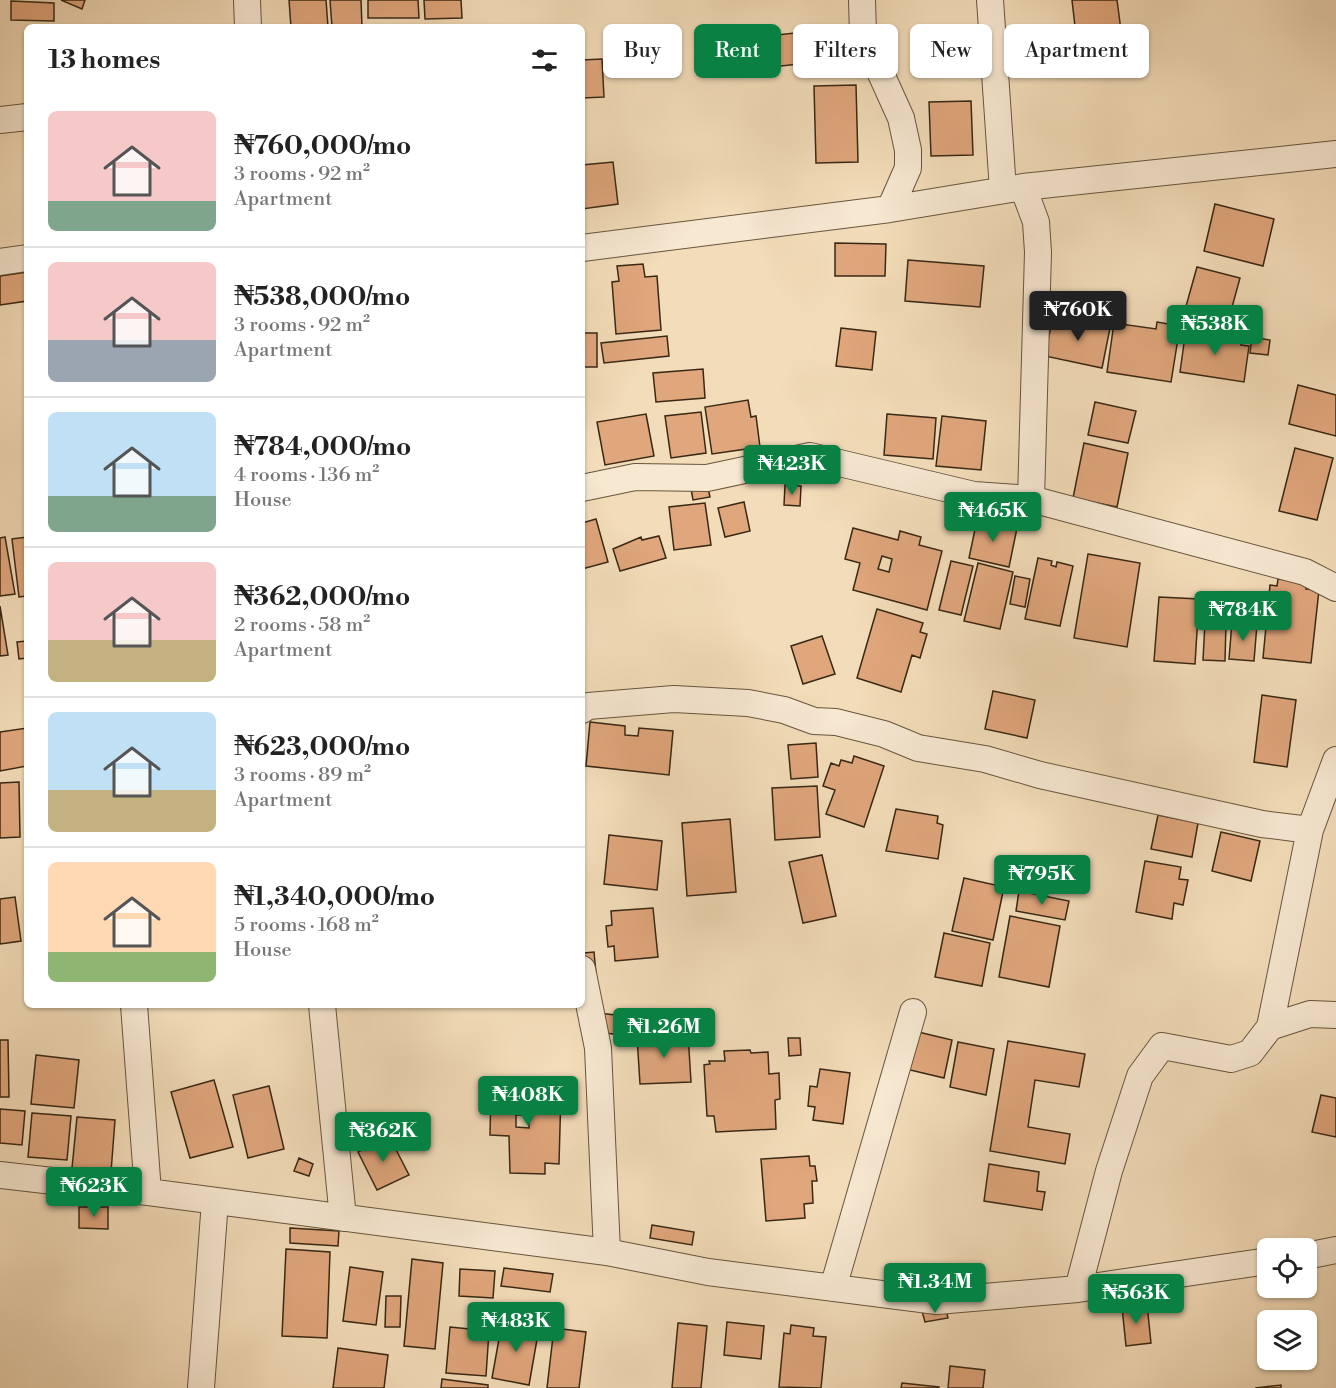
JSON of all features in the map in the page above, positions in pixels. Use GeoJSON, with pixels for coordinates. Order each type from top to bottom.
{"type":"FeatureCollection","features":[{"type":"Feature","properties":{"kind":"street"},"geometry":{"type":"LineString","coordinates":[[247,0],[248,24]]}},
{"type":"Feature","properties":{"kind":"street"},"geometry":{"type":"LineString","coordinates":[[862,0],[863,33],[901,118],[908,150],[908,168],[890,208]]}},
{"type":"Feature","properties":{"kind":"street"},"geometry":{"type":"LineString","coordinates":[[990,0],[1013,188],[1036,222],[1038,252],[1031,499]]}},
{"type":"Feature","properties":{"kind":"street"},"geometry":{"type":"LineString","coordinates":[[0,120],[24,117]]}},
{"type":"Feature","properties":{"kind":"street"},"geometry":{"type":"LineString","coordinates":[[585,248],[890,208],[1013,188],[1336,154]]}},
{"type":"Feature","properties":{"kind":"street"},"geometry":{"type":"LineString","coordinates":[[0,262],[24,258]]}},
{"type":"Feature","properties":{"kind":"street"},"geometry":{"type":"LineString","coordinates":[[585,487],[635,477],[707,478],[810,456],[974,495],[1031,499],[1305,572],[1336,588]]}},
{"type":"Feature","properties":{"kind":"street"},"geometry":{"type":"LineString","coordinates":[[585,708],[674,699],[748,703],[784,710],[814,721],[836,722],[884,734],[918,748],[985,759],[1040,775],[1262,824],[1310,830]]}},
{"type":"Feature","properties":{"kind":"street"},"geometry":{"type":"LineString","coordinates":[[1078,1289],[1109,1171],[1140,1076],[1162,1046],[1231,1059],[1250,1053],[1270,1027],[1310,830],[1336,760]]}},
{"type":"Feature","properties":{"kind":"street"},"geometry":{"type":"LineString","coordinates":[[585,984],[598,1048],[607,1252]]}},
{"type":"Feature","properties":{"kind":"street"},"geometry":{"type":"LineString","coordinates":[[134,1008],[148,1192]]}},
{"type":"Feature","properties":{"kind":"street"},"geometry":{"type":"LineString","coordinates":[[322,1008],[343,1218]]}},
{"type":"Feature","properties":{"kind":"street"},"geometry":{"type":"LineString","coordinates":[[833,1288],[913,1012]]}},
{"type":"Feature","properties":{"kind":"street"},"geometry":{"type":"LineString","coordinates":[[1270,1027],[1310,1014],[1336,1015]]}},
{"type":"Feature","properties":{"kind":"street"},"geometry":{"type":"LineString","coordinates":[[0,1175],[607,1252],[708,1272],[937,1301],[1078,1289],[1257,1264]]}},
{"type":"Feature","properties":{"kind":"street"},"geometry":{"type":"LineString","coordinates":[[201,1388],[215,1201]]}},
{"type":"Feature","properties":{"kind":"street"},"geometry":{"type":"LineString","coordinates":[[1317,1254],[1336,1250]]}},
{"type":"Feature","properties":{"kind":"building"},"geometry":{"type":"Polygon","coordinates":[[[61,0],[85,0],[82,9],[61,0]]]}},
{"type":"Feature","properties":{"kind":"building"},"geometry":{"type":"Polygon","coordinates":[[[289,0],[326,0],[328,24],[291,24],[289,0]]]}},
{"type":"Feature","properties":{"kind":"building"},"geometry":{"type":"Polygon","coordinates":[[[330,0],[361,0],[362,24],[332,24],[330,0]]]}},
{"type":"Feature","properties":{"kind":"building"},"geometry":{"type":"Polygon","coordinates":[[[368,0],[418,0],[419,18],[368,18],[368,0]]]}},
{"type":"Feature","properties":{"kind":"building"},"geometry":{"type":"Polygon","coordinates":[[[424,0],[461,0],[462,18],[425,19],[424,0]]]}},
{"type":"Feature","properties":{"kind":"building"},"geometry":{"type":"Polygon","coordinates":[[[1072,0],[1117,0],[1120,24],[1075,24],[1072,0]]]}},
{"type":"Feature","properties":{"kind":"building"},"geometry":{"type":"Polygon","coordinates":[[[11,1],[54,3],[54,21],[11,20],[11,1]]]}},
{"type":"Feature","properties":{"kind":"building"},"geometry":{"type":"Polygon","coordinates":[[[793,33],[793,65],[781,66],[781,35],[793,33]]]}},
{"type":"Feature","properties":{"kind":"building"},"geometry":{"type":"Polygon","coordinates":[[[602,59],[604,97],[585,98],[585,60],[602,59]]]}},
{"type":"Feature","properties":{"kind":"building"},"geometry":{"type":"Polygon","coordinates":[[[856,85],[858,162],[816,163],[814,86],[856,85]]]}},
{"type":"Feature","properties":{"kind":"building"},"geometry":{"type":"Polygon","coordinates":[[[971,101],[973,155],[931,156],[929,102],[971,101]]]}},
{"type":"Feature","properties":{"kind":"building"},"geometry":{"type":"Polygon","coordinates":[[[613,162],[618,204],[585,209],[585,165],[613,162]]]}},
{"type":"Feature","properties":{"kind":"building"},"geometry":{"type":"Polygon","coordinates":[[[1215,204],[1274,219],[1263,266],[1204,251],[1215,204]]]}},
{"type":"Feature","properties":{"kind":"building"},"geometry":{"type":"Polygon","coordinates":[[[835,243],[886,244],[885,276],[835,276],[835,243]]]}},
{"type":"Feature","properties":{"kind":"building"},"geometry":{"type":"Polygon","coordinates":[[[908,260],[984,266],[980,307],[905,301],[908,260]]]}},
{"type":"Feature","properties":{"kind":"building"},"geometry":{"type":"Polygon","coordinates":[[[643,264],[645,277],[657,276],[661,330],[616,334],[612,282],[619,281],[617,266],[643,264]]]}},
{"type":"Feature","properties":{"kind":"building"},"geometry":{"type":"Polygon","coordinates":[[[1197,267],[1240,278],[1226,329],[1183,317],[1197,267]]]}},
{"type":"Feature","properties":{"kind":"building"},"geometry":{"type":"Polygon","coordinates":[[[24,272],[24,301],[0,305],[0,276],[24,272]]]}},
{"type":"Feature","properties":{"kind":"building"},"geometry":{"type":"Polygon","coordinates":[[[1053,316],[1110,328],[1102,368],[1045,356],[1053,316]]]}},
{"type":"Feature","properties":{"kind":"building"},"geometry":{"type":"Polygon","coordinates":[[[1157,322],[1180,326],[1171,382],[1107,372],[1114,323],[1156,329],[1157,322]]]}},
{"type":"Feature","properties":{"kind":"building"},"geometry":{"type":"Polygon","coordinates":[[[841,328],[876,332],[872,370],[836,366],[841,328]]]}},
{"type":"Feature","properties":{"kind":"building"},"geometry":{"type":"Polygon","coordinates":[[[1197,329],[1242,336],[1241,345],[1249,346],[1244,382],[1180,372],[1185,336],[1196,337],[1197,329]]]}},
{"type":"Feature","properties":{"kind":"building"},"geometry":{"type":"Polygon","coordinates":[[[585,333],[597,333],[597,367],[585,367],[585,333]]]}},
{"type":"Feature","properties":{"kind":"building"},"geometry":{"type":"Polygon","coordinates":[[[667,336],[669,356],[604,363],[601,343],[667,336]]]}},
{"type":"Feature","properties":{"kind":"building"},"geometry":{"type":"Polygon","coordinates":[[[1252,337],[1270,340],[1268,355],[1250,353],[1252,337]]]}},
{"type":"Feature","properties":{"kind":"building"},"geometry":{"type":"Polygon","coordinates":[[[703,369],[705,398],[656,402],[653,373],[703,369]]]}},
{"type":"Feature","properties":{"kind":"building"},"geometry":{"type":"Polygon","coordinates":[[[1298,385],[1336,395],[1336,436],[1289,424],[1298,385]]]}},
{"type":"Feature","properties":{"kind":"building"},"geometry":{"type":"Polygon","coordinates":[[[748,400],[751,417],[756,416],[760,447],[712,454],[705,407],[748,400]]]}},
{"type":"Feature","properties":{"kind":"building"},"geometry":{"type":"Polygon","coordinates":[[[1095,402],[1136,411],[1128,443],[1088,435],[1095,402]]]}},
{"type":"Feature","properties":{"kind":"building"},"geometry":{"type":"Polygon","coordinates":[[[701,412],[706,453],[671,458],[665,416],[701,412]]]}},
{"type":"Feature","properties":{"kind":"building"},"geometry":{"type":"Polygon","coordinates":[[[646,414],[654,456],[605,465],[597,422],[646,414]]]}},
{"type":"Feature","properties":{"kind":"building"},"geometry":{"type":"Polygon","coordinates":[[[887,414],[936,418],[933,459],[884,455],[887,414]]]}},
{"type":"Feature","properties":{"kind":"building"},"geometry":{"type":"Polygon","coordinates":[[[942,416],[986,421],[981,470],[936,466],[942,416]]]}},
{"type":"Feature","properties":{"kind":"building"},"geometry":{"type":"Polygon","coordinates":[[[1084,443],[1128,453],[1117,507],[1073,498],[1084,443]]]}},
{"type":"Feature","properties":{"kind":"building"},"geometry":{"type":"Polygon","coordinates":[[[1295,448],[1333,458],[1317,520],[1279,511],[1295,448]]]}},
{"type":"Feature","properties":{"kind":"building"},"geometry":{"type":"Polygon","coordinates":[[[706,479],[710,497],[693,500],[690,483],[706,479]]]}},
{"type":"Feature","properties":{"kind":"building"},"geometry":{"type":"Polygon","coordinates":[[[785,485],[801,486],[800,506],[784,505],[785,485]]]}},
{"type":"Feature","properties":{"kind":"building"},"geometry":{"type":"Polygon","coordinates":[[[744,502],[750,531],[725,537],[718,508],[744,502]]]}},
{"type":"Feature","properties":{"kind":"building"},"geometry":{"type":"Polygon","coordinates":[[[705,503],[711,545],[674,550],[669,507],[705,503]]]}},
{"type":"Feature","properties":{"kind":"building"},"geometry":{"type":"Polygon","coordinates":[[[596,519],[608,562],[585,568],[585,522],[596,519]]]}},
{"type":"Feature","properties":{"kind":"building"},"geometry":{"type":"Polygon","coordinates":[[[977,520],[1017,528],[1009,567],[969,558],[977,520]]]}},
{"type":"Feature","properties":{"kind":"building"},"geometry":{"type":"Polygon","coordinates":[[[853,528],[898,540],[900,531],[921,537],[919,545],[942,551],[927,610],[853,590],[860,563],[845,559],[853,528]],[[882,556],[878,569],[889,572],[892,559],[882,556]]]}},
{"type":"Feature","properties":{"kind":"building"},"geometry":{"type":"Polygon","coordinates":[[[659,536],[666,558],[620,571],[613,549],[641,537],[642,540],[659,536]]]}},
{"type":"Feature","properties":{"kind":"building"},"geometry":{"type":"Polygon","coordinates":[[[5,537],[15,594],[0,596],[0,538],[5,537]]]}},
{"type":"Feature","properties":{"kind":"building"},"geometry":{"type":"Polygon","coordinates":[[[24,537],[24,596],[19,597],[12,539],[24,537]]]}},
{"type":"Feature","properties":{"kind":"building"},"geometry":{"type":"Polygon","coordinates":[[[1088,554],[1140,563],[1127,647],[1074,638],[1088,554]]]}},
{"type":"Feature","properties":{"kind":"building"},"geometry":{"type":"Polygon","coordinates":[[[1038,558],[1052,561],[1051,565],[1056,567],[1057,562],[1073,566],[1060,626],[1025,619],[1038,558]]]}},
{"type":"Feature","properties":{"kind":"building"},"geometry":{"type":"Polygon","coordinates":[[[951,561],[973,566],[961,615],[939,610],[951,561]]]}},
{"type":"Feature","properties":{"kind":"building"},"geometry":{"type":"Polygon","coordinates":[[[978,563],[1013,572],[1000,629],[964,621],[978,563]]]}},
{"type":"Feature","properties":{"kind":"building"},"geometry":{"type":"Polygon","coordinates":[[[1015,576],[1030,579],[1025,607],[1010,604],[1015,576]]]}},
{"type":"Feature","properties":{"kind":"building"},"geometry":{"type":"Polygon","coordinates":[[[1278,579],[1307,582],[1306,589],[1319,590],[1311,663],[1263,658],[1270,585],[1277,586],[1278,579]]]}},
{"type":"Feature","properties":{"kind":"building"},"geometry":{"type":"Polygon","coordinates":[[[1159,597],[1199,599],[1195,664],[1154,661],[1159,597]]]}},
{"type":"Feature","properties":{"kind":"building"},"geometry":{"type":"Polygon","coordinates":[[[0,606],[8,655],[0,656],[0,606]]]}},
{"type":"Feature","properties":{"kind":"building"},"geometry":{"type":"Polygon","coordinates":[[[877,609],[923,623],[920,632],[927,634],[920,658],[912,655],[901,692],[857,678],[877,609]]]}},
{"type":"Feature","properties":{"kind":"building"},"geometry":{"type":"Polygon","coordinates":[[[1205,622],[1226,623],[1225,661],[1203,660],[1205,622]]]}},
{"type":"Feature","properties":{"kind":"building"},"geometry":{"type":"Polygon","coordinates":[[[1232,622],[1257,624],[1254,661],[1229,659],[1232,622]]]}},
{"type":"Feature","properties":{"kind":"building"},"geometry":{"type":"Polygon","coordinates":[[[822,636],[835,674],[803,684],[791,646],[822,636]]]}},
{"type":"Feature","properties":{"kind":"building"},"geometry":{"type":"Polygon","coordinates":[[[24,641],[24,658],[19,659],[17,642],[24,641]]]}},
{"type":"Feature","properties":{"kind":"building"},"geometry":{"type":"Polygon","coordinates":[[[993,691],[1035,700],[1027,738],[985,729],[993,691]]]}},
{"type":"Feature","properties":{"kind":"building"},"geometry":{"type":"Polygon","coordinates":[[[1262,695],[1296,700],[1287,767],[1254,762],[1262,695]]]}},
{"type":"Feature","properties":{"kind":"building"},"geometry":{"type":"Polygon","coordinates":[[[590,722],[625,726],[625,735],[638,736],[639,728],[673,731],[669,775],[586,766],[590,722]]]}},
{"type":"Feature","properties":{"kind":"building"},"geometry":{"type":"Polygon","coordinates":[[[24,728],[24,767],[0,771],[0,732],[24,728]]]}},
{"type":"Feature","properties":{"kind":"building"},"geometry":{"type":"Polygon","coordinates":[[[816,743],[818,777],[791,779],[788,745],[816,743]]]}},
{"type":"Feature","properties":{"kind":"building"},"geometry":{"type":"Polygon","coordinates":[[[854,756],[884,766],[864,827],[826,814],[835,790],[823,786],[831,763],[839,766],[841,760],[852,763],[854,756]]]}},
{"type":"Feature","properties":{"kind":"building"},"geometry":{"type":"Polygon","coordinates":[[[19,782],[20,837],[0,838],[0,783],[19,782]]]}},
{"type":"Feature","properties":{"kind":"building"},"geometry":{"type":"Polygon","coordinates":[[[817,786],[820,837],[775,840],[772,788],[817,786]]]}},
{"type":"Feature","properties":{"kind":"building"},"geometry":{"type":"Polygon","coordinates":[[[896,809],[938,816],[937,823],[943,825],[938,859],[886,851],[896,809]]]}},
{"type":"Feature","properties":{"kind":"building"},"geometry":{"type":"Polygon","coordinates":[[[1158,815],[1198,823],[1192,857],[1151,849],[1158,815]]]}},
{"type":"Feature","properties":{"kind":"building"},"geometry":{"type":"Polygon","coordinates":[[[730,819],[736,892],[687,896],[682,823],[730,819]]]}},
{"type":"Feature","properties":{"kind":"building"},"geometry":{"type":"Polygon","coordinates":[[[1221,832],[1260,841],[1251,881],[1212,871],[1221,832]]]}},
{"type":"Feature","properties":{"kind":"building"},"geometry":{"type":"Polygon","coordinates":[[[609,835],[662,841],[657,890],[604,884],[609,835]]]}},
{"type":"Feature","properties":{"kind":"building"},"geometry":{"type":"Polygon","coordinates":[[[822,855],[836,916],[803,923],[789,862],[822,855]]]}},
{"type":"Feature","properties":{"kind":"building"},"geometry":{"type":"Polygon","coordinates":[[[1145,861],[1181,867],[1179,879],[1188,880],[1183,905],[1174,903],[1172,919],[1136,912],[1145,861]]]}},
{"type":"Feature","properties":{"kind":"building"},"geometry":{"type":"Polygon","coordinates":[[[964,878],[1004,887],[993,940],[952,931],[964,878]]]}},
{"type":"Feature","properties":{"kind":"building"},"geometry":{"type":"Polygon","coordinates":[[[1019,891],[1069,901],[1065,920],[1016,911],[1019,891]]]}},
{"type":"Feature","properties":{"kind":"building"},"geometry":{"type":"Polygon","coordinates":[[[15,897],[21,941],[0,944],[0,899],[15,897]]]}},
{"type":"Feature","properties":{"kind":"building"},"geometry":{"type":"Polygon","coordinates":[[[653,908],[658,957],[615,961],[614,946],[608,947],[606,926],[612,925],[611,911],[653,908]]]}},
{"type":"Feature","properties":{"kind":"building"},"geometry":{"type":"Polygon","coordinates":[[[1010,916],[1060,926],[1049,987],[999,977],[1010,916]]]}},
{"type":"Feature","properties":{"kind":"building"},"geometry":{"type":"Polygon","coordinates":[[[944,933],[990,943],[982,986],[935,977],[944,933]]]}},
{"type":"Feature","properties":{"kind":"building"},"geometry":{"type":"Polygon","coordinates":[[[594,952],[596,973],[587,974],[585,953],[594,952]]]}},
{"type":"Feature","properties":{"kind":"building"},"geometry":{"type":"Polygon","coordinates":[[[598,1013],[624,1016],[622,1035],[596,1032],[598,1013]]]}},
{"type":"Feature","properties":{"kind":"building"},"geometry":{"type":"Polygon","coordinates":[[[914,1031],[952,1040],[944,1078],[906,1069],[914,1031]]]}},
{"type":"Feature","properties":{"kind":"building"},"geometry":{"type":"Polygon","coordinates":[[[688,1034],[691,1082],[640,1084],[637,1037],[688,1034]]]}},
{"type":"Feature","properties":{"kind":"building"},"geometry":{"type":"Polygon","coordinates":[[[788,1038],[800,1038],[801,1055],[789,1056],[788,1038]]]}},
{"type":"Feature","properties":{"kind":"building"},"geometry":{"type":"Polygon","coordinates":[[[0,1040],[8,1040],[9,1097],[0,1097],[0,1040]]]}},
{"type":"Feature","properties":{"kind":"building"},"geometry":{"type":"Polygon","coordinates":[[[1008,1041],[1085,1054],[1079,1087],[1035,1080],[1028,1127],[1070,1134],[1065,1164],[990,1151],[1008,1041]]]}},
{"type":"Feature","properties":{"kind":"building"},"geometry":{"type":"Polygon","coordinates":[[[958,1042],[994,1049],[986,1095],[950,1087],[958,1042]]]}},
{"type":"Feature","properties":{"kind":"building"},"geometry":{"type":"Polygon","coordinates":[[[750,1050],[751,1053],[768,1052],[769,1074],[779,1073],[780,1099],[775,1100],[776,1129],[716,1132],[714,1116],[707,1116],[704,1065],[710,1064],[709,1061],[725,1061],[724,1051],[750,1050]]]}},
{"type":"Feature","properties":{"kind":"building"},"geometry":{"type":"Polygon","coordinates":[[[36,1055],[79,1060],[74,1108],[31,1104],[36,1055]]]}},
{"type":"Feature","properties":{"kind":"building"},"geometry":{"type":"Polygon","coordinates":[[[820,1069],[850,1073],[843,1124],[813,1120],[815,1107],[808,1106],[810,1086],[817,1087],[820,1069]]]}},
{"type":"Feature","properties":{"kind":"building"},"geometry":{"type":"Polygon","coordinates":[[[214,1080],[233,1147],[190,1158],[171,1092],[214,1080]]]}},
{"type":"Feature","properties":{"kind":"building"},"geometry":{"type":"Polygon","coordinates":[[[269,1086],[284,1149],[248,1158],[233,1095],[269,1086]]]}},
{"type":"Feature","properties":{"kind":"building"},"geometry":{"type":"Polygon","coordinates":[[[491,1089],[561,1091],[559,1164],[545,1163],[545,1174],[510,1173],[509,1136],[490,1135],[491,1089]],[[516,1115],[516,1127],[529,1128],[529,1115],[516,1115]]]}},
{"type":"Feature","properties":{"kind":"building"},"geometry":{"type":"Polygon","coordinates":[[[1321,1095],[1336,1098],[1336,1137],[1312,1132],[1321,1095]]]}},
{"type":"Feature","properties":{"kind":"building"},"geometry":{"type":"Polygon","coordinates":[[[0,1109],[25,1111],[22,1145],[0,1143],[0,1109]]]}},
{"type":"Feature","properties":{"kind":"building"},"geometry":{"type":"Polygon","coordinates":[[[32,1113],[71,1116],[67,1160],[28,1157],[32,1113]]]}},
{"type":"Feature","properties":{"kind":"building"},"geometry":{"type":"Polygon","coordinates":[[[77,1117],[115,1120],[111,1172],[72,1168],[77,1117]]]}},
{"type":"Feature","properties":{"kind":"building"},"geometry":{"type":"Polygon","coordinates":[[[389,1136],[409,1175],[377,1190],[358,1152],[389,1136]]]}},
{"type":"Feature","properties":{"kind":"building"},"geometry":{"type":"Polygon","coordinates":[[[809,1156],[810,1166],[815,1166],[817,1181],[812,1181],[813,1203],[804,1204],[805,1218],[766,1221],[761,1159],[809,1156]]]}},
{"type":"Feature","properties":{"kind":"building"},"geometry":{"type":"Polygon","coordinates":[[[299,1158],[313,1164],[309,1176],[294,1171],[299,1158]]]}},
{"type":"Feature","properties":{"kind":"building"},"geometry":{"type":"Polygon","coordinates":[[[989,1164],[1039,1172],[1037,1191],[1045,1192],[1042,1210],[984,1201],[989,1164]]]}},
{"type":"Feature","properties":{"kind":"building"},"geometry":{"type":"Polygon","coordinates":[[[79,1207],[108,1207],[108,1229],[79,1228],[79,1207]]]}},
{"type":"Feature","properties":{"kind":"building"},"geometry":{"type":"Polygon","coordinates":[[[652,1225],[694,1232],[692,1245],[650,1238],[652,1225]]]}},
{"type":"Feature","properties":{"kind":"building"},"geometry":{"type":"Polygon","coordinates":[[[290,1228],[339,1231],[338,1246],[290,1243],[290,1228]]]}},
{"type":"Feature","properties":{"kind":"building"},"geometry":{"type":"Polygon","coordinates":[[[286,1249],[330,1252],[327,1338],[282,1336],[286,1249]]]}},
{"type":"Feature","properties":{"kind":"building"},"geometry":{"type":"Polygon","coordinates":[[[412,1259],[443,1263],[435,1349],[404,1346],[412,1259]]]}},
{"type":"Feature","properties":{"kind":"building"},"geometry":{"type":"Polygon","coordinates":[[[350,1267],[383,1272],[376,1325],[343,1321],[350,1267]]]}},
{"type":"Feature","properties":{"kind":"building"},"geometry":{"type":"Polygon","coordinates":[[[504,1268],[553,1274],[550,1292],[501,1286],[504,1268]]]}},
{"type":"Feature","properties":{"kind":"building"},"geometry":{"type":"Polygon","coordinates":[[[460,1269],[495,1271],[493,1298],[459,1296],[460,1269]]]}},
{"type":"Feature","properties":{"kind":"building"},"geometry":{"type":"Polygon","coordinates":[[[386,1296],[401,1296],[400,1327],[385,1327],[386,1296]]]}},
{"type":"Feature","properties":{"kind":"building"},"geometry":{"type":"Polygon","coordinates":[[[1147,1304],[1151,1343],[1126,1346],[1122,1307],[1147,1304]]]}},
{"type":"Feature","properties":{"kind":"building"},"geometry":{"type":"Polygon","coordinates":[[[945,1306],[948,1318],[925,1322],[922,1311],[945,1306]]]}},
{"type":"Feature","properties":{"kind":"building"},"geometry":{"type":"Polygon","coordinates":[[[502,1322],[539,1328],[529,1385],[492,1378],[502,1322]]]}},
{"type":"Feature","properties":{"kind":"building"},"geometry":{"type":"Polygon","coordinates":[[[727,1322],[764,1326],[761,1359],[724,1355],[727,1322]]]}},
{"type":"Feature","properties":{"kind":"building"},"geometry":{"type":"Polygon","coordinates":[[[678,1323],[707,1326],[701,1388],[672,1388],[678,1323]]]}},
{"type":"Feature","properties":{"kind":"building"},"geometry":{"type":"Polygon","coordinates":[[[791,1325],[814,1328],[813,1336],[826,1337],[821,1388],[779,1387],[784,1333],[790,1334],[791,1325]]]}},
{"type":"Feature","properties":{"kind":"building"},"geometry":{"type":"Polygon","coordinates":[[[450,1327],[489,1331],[486,1376],[446,1373],[450,1327]]]}},
{"type":"Feature","properties":{"kind":"building"},"geometry":{"type":"Polygon","coordinates":[[[554,1328],[586,1332],[579,1388],[547,1388],[554,1328]]]}},
{"type":"Feature","properties":{"kind":"building"},"geometry":{"type":"Polygon","coordinates":[[[338,1348],[388,1355],[384,1388],[333,1388],[338,1348]]]}},
{"type":"Feature","properties":{"kind":"building"},"geometry":{"type":"Polygon","coordinates":[[[950,1366],[985,1370],[983,1388],[948,1388],[950,1366]]]}},
{"type":"Feature","properties":{"kind":"building"},"geometry":{"type":"Polygon","coordinates":[[[442,1379],[488,1385],[488,1388],[441,1388],[442,1379]]]}},
{"type":"Feature","properties":{"kind":"building"},"geometry":{"type":"Polygon","coordinates":[[[902,1383],[939,1387],[939,1388],[901,1388],[902,1383]]]}},
{"type":"Feature","properties":{"kind":"building"},"geometry":{"type":"Polygon","coordinates":[[[1281,1385],[1281,1388],[1255,1388],[1281,1385]]]}}]}
